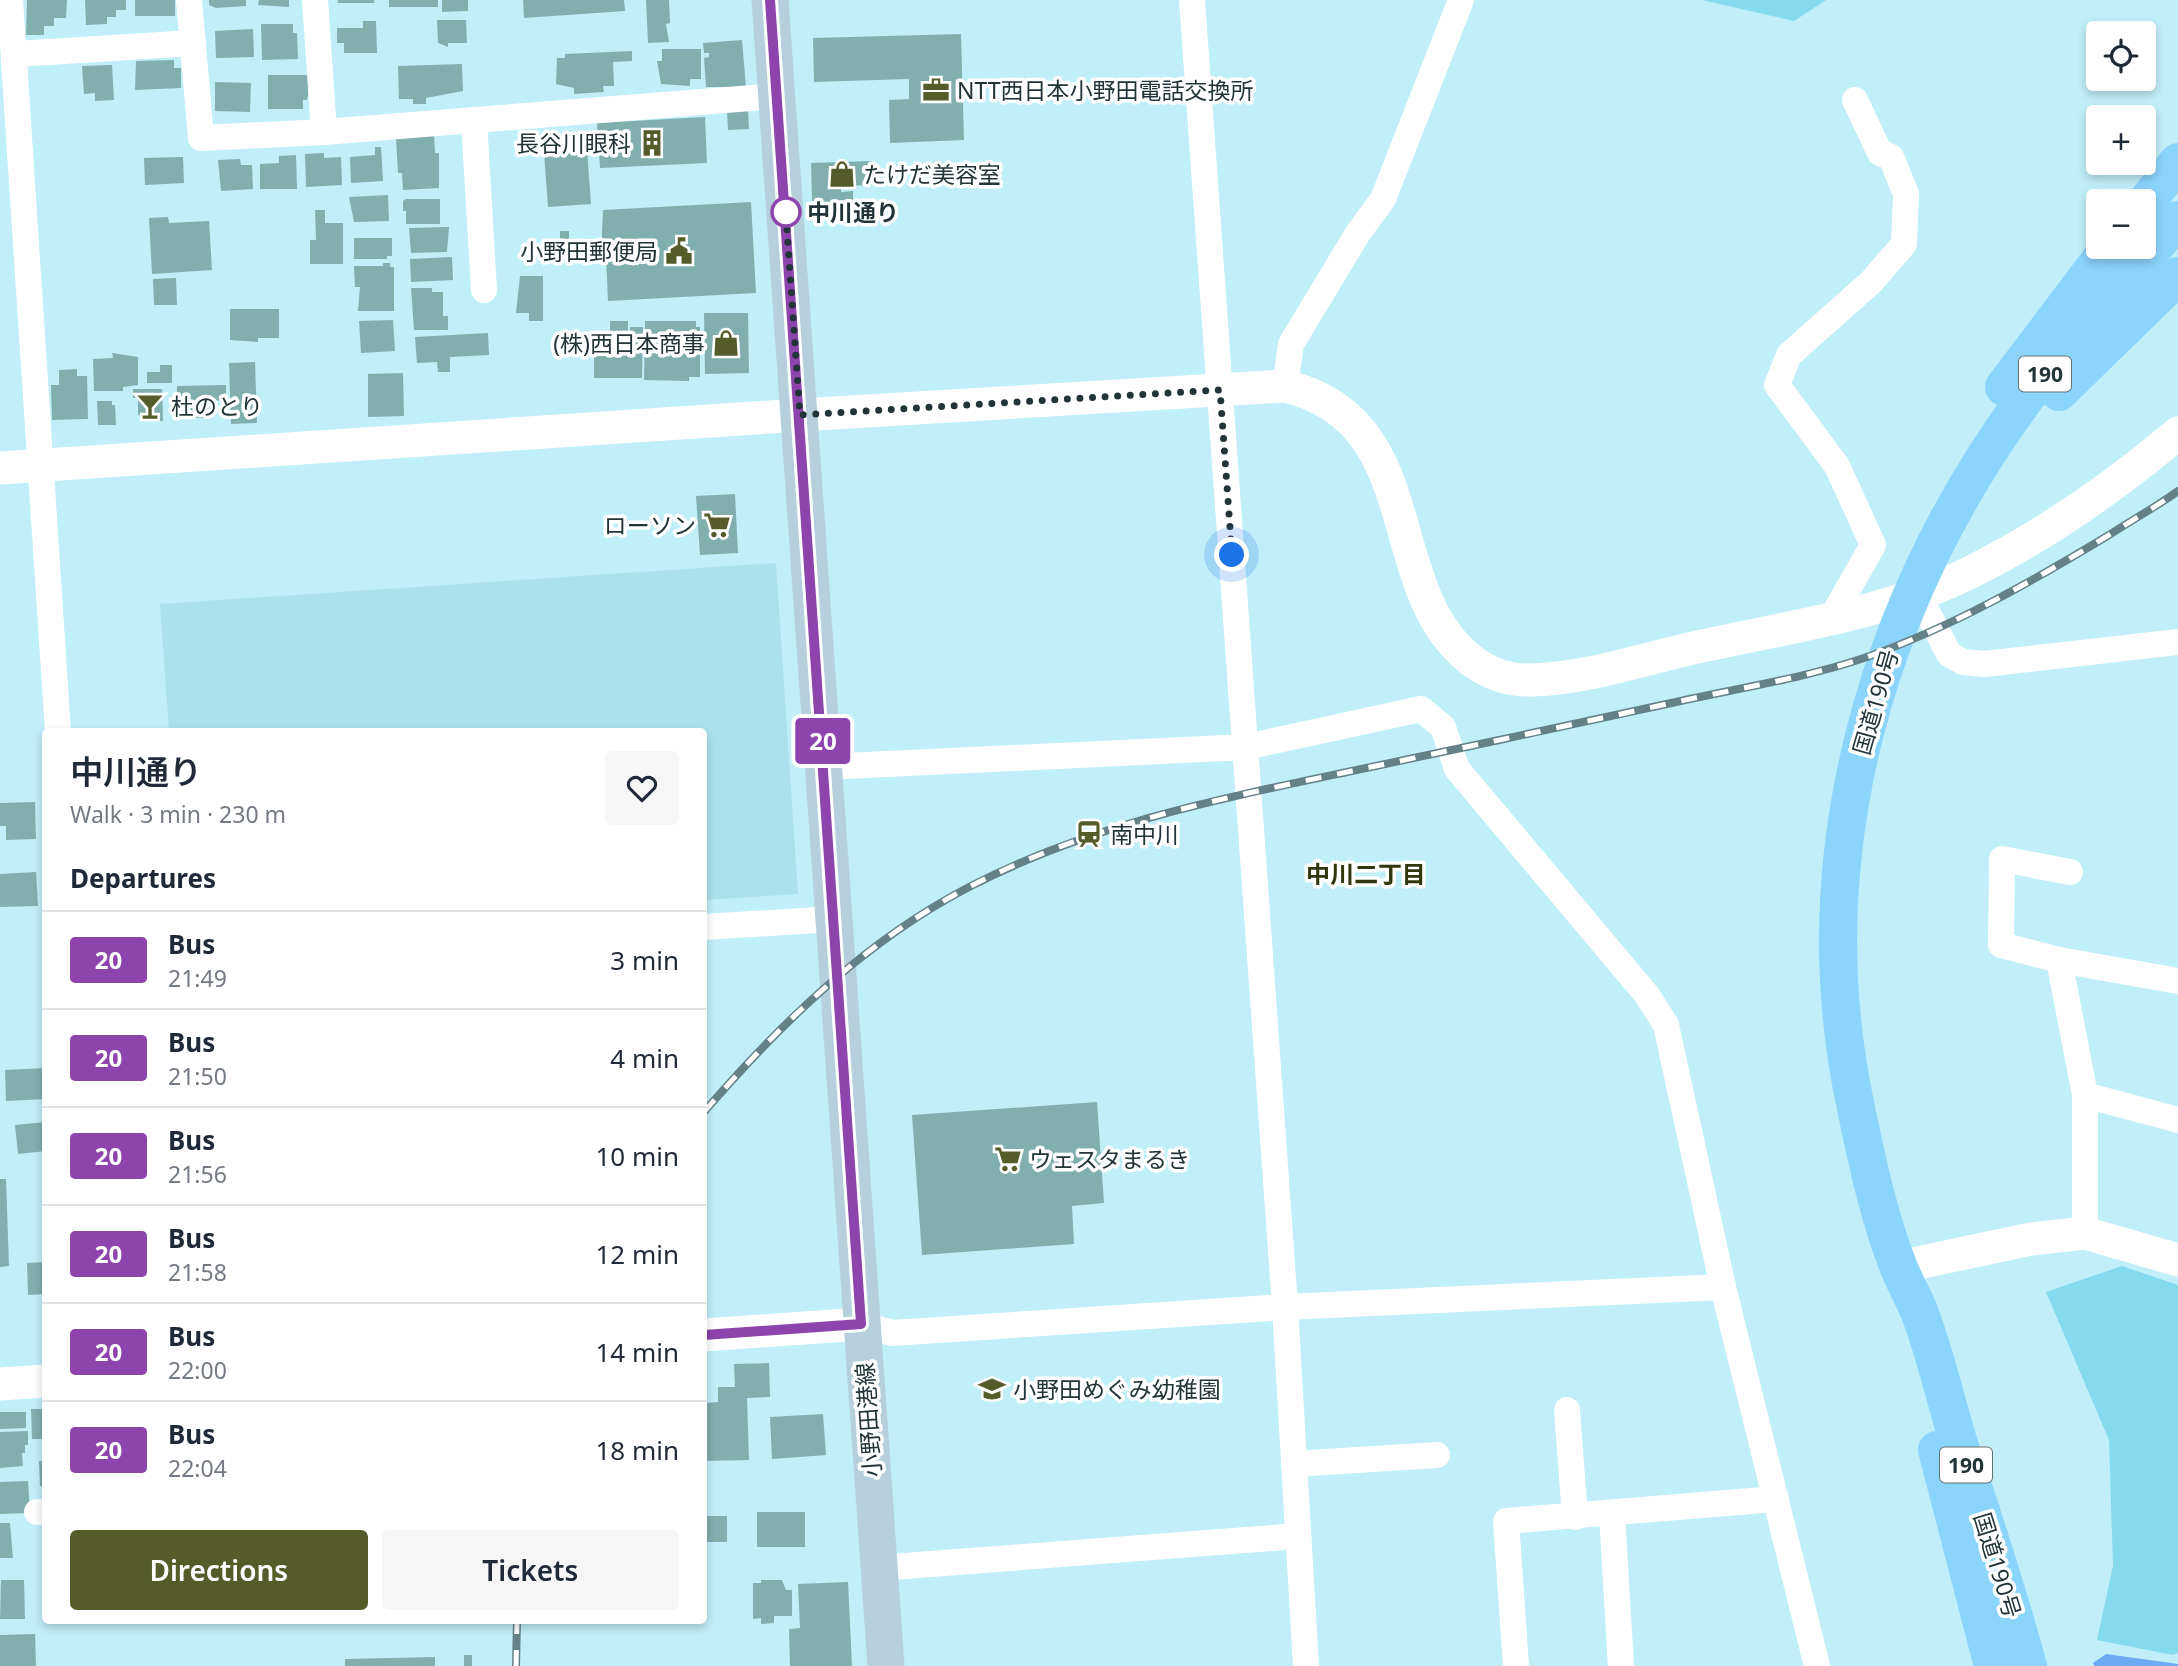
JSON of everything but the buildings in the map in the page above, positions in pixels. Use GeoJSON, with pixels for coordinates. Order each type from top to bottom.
{"type":"FeatureCollection","features":[{"type":"Feature","properties":{"kind":"highway"},"geometry":{"type":"LineString","coordinates":[[2156,190],[2178,162]]}},
{"type":"Feature","properties":{"kind":"highway","name":"国道190号"},"geometry":{"type":"LineString","coordinates":[[2028,1666],[2004,1575],[1919,1312],[1899,1267],[1855,1105],[1839,950],[1842,863],[1863,703],[1902,615],[1920,545],[1970,479],[2025,398],[2178,220]]}},
{"type":"Feature","properties":{"kind":"highway"},"geometry":{"type":"LineString","coordinates":[[1920,545],[1982,417],[2101,259]]}},
{"type":"Feature","properties":{"kind":"highway"},"geometry":{"type":"LineString","coordinates":[[1970,479],[2178,276]]}},
{"type":"Feature","properties":{"kind":"highway","name":"国道190号"},"geometry":{"type":"LineString","coordinates":[[1899,1267],[1902,1317],[1993,1666]]}},
{"type":"Feature","properties":{"kind":"main road","name":"小野田港線"},"geometry":{"type":"LineString","coordinates":[[769,0],[886,1666]]}},
{"type":"Feature","properties":{"kind":"street"},"geometry":{"type":"LineString","coordinates":[[10,0],[16,54],[58,728]]}},
{"type":"Feature","properties":{"kind":"street"},"geometry":{"type":"LineString","coordinates":[[189,0],[201,138],[324,132],[777,96]]}},
{"type":"Feature","properties":{"kind":"street"},"geometry":{"type":"LineString","coordinates":[[315,0],[324,132]]}},
{"type":"Feature","properties":{"kind":"street"},"geometry":{"type":"LineString","coordinates":[[1192,0],[1285,1307],[1306,1666]]}},
{"type":"Feature","properties":{"kind":"street"},"geometry":{"type":"LineString","coordinates":[[1285,386],[1291,344],[1358,233],[1383,199],[1461,0]]}},
{"type":"Feature","properties":{"kind":"street"},"geometry":{"type":"LineString","coordinates":[[16,54],[193,43]]}},
{"type":"Feature","properties":{"kind":"street"},"geometry":{"type":"LineString","coordinates":[[1832,617],[1873,544],[1837,466],[1777,385],[1790,355],[1871,282],[1905,244],[1906,194],[1891,157],[1880,153],[1855,100]]}},
{"type":"Feature","properties":{"kind":"street"},"geometry":{"type":"LineString","coordinates":[[474,120],[484,290]]}},
{"type":"Feature","properties":{"kind":"street"},"geometry":{"type":"LineString","coordinates":[[0,468],[1285,386],[1314,393],[1334,404],[1350,417],[1364,436],[1383,469],[1434,617],[1451,642],[1472,661],[1500,677],[1532,680],[1576,675],[1832,617],[1918,594],[1967,574],[2026,542],[2135,469],[2178,433]]}},
{"type":"Feature","properties":{"kind":"street"},"geometry":{"type":"LineString","coordinates":[[1918,594],[1949,654],[1963,662],[1984,664],[2178,642]]}},
{"type":"Feature","properties":{"kind":"street"},"geometry":{"type":"LineString","coordinates":[[824,767],[1246,747],[1422,709],[1443,727],[1457,769],[1647,995],[1666,1025],[1723,1287],[1817,1666]]}},
{"type":"Feature","properties":{"kind":"street"},"geometry":{"type":"LineString","coordinates":[[2070,872],[2002,859],[2001,945],[2059,960],[2178,981]]}},
{"type":"Feature","properties":{"kind":"street"},"geometry":{"type":"LineString","coordinates":[[707,927],[834,919]]}},
{"type":"Feature","properties":{"kind":"street"},"geometry":{"type":"LineString","coordinates":[[2059,960],[2085,1095],[2085,1233]]}},
{"type":"Feature","properties":{"kind":"street"},"geometry":{"type":"LineString","coordinates":[[2085,1095],[2178,1120]]}},
{"type":"Feature","properties":{"kind":"street"},"geometry":{"type":"LineString","coordinates":[[1899,1267],[2031,1239],[2085,1233],[2178,1261]]}},
{"type":"Feature","properties":{"kind":"street"},"geometry":{"type":"LineString","coordinates":[[707,1335],[861,1324],[892,1333],[1285,1307],[1723,1287]]}},
{"type":"Feature","properties":{"kind":"street"},"geometry":{"type":"LineString","coordinates":[[0,1384],[42,1381]]}},
{"type":"Feature","properties":{"kind":"street"},"geometry":{"type":"LineString","coordinates":[[1567,1410],[1575,1517]]}},
{"type":"Feature","properties":{"kind":"street"},"geometry":{"type":"LineString","coordinates":[[1294,1464],[1437,1455]]}},
{"type":"Feature","properties":{"kind":"street"},"geometry":{"type":"LineString","coordinates":[[1516,1666],[1506,1521],[1776,1499]]}},
{"type":"Feature","properties":{"kind":"street"},"geometry":{"type":"LineString","coordinates":[[1612,1514],[1621,1666]]}},
{"type":"Feature","properties":{"kind":"street"},"geometry":{"type":"LineString","coordinates":[[879,1568],[1298,1536]]}},
{"type":"Feature","properties":{"kind":"shaded area"},"geometry":{"type":"Polygon","coordinates":[[[1702,0],[1826,0],[1794,21],[1702,0]]]}},
{"type":"Feature","properties":{"kind":"shaded area"},"geometry":{"type":"Polygon","coordinates":[[[776,563],[798,894],[707,900],[707,728],[169,728],[160,604],[776,563]]]}},
{"type":"Feature","properties":{"kind":"shaded area"},"geometry":{"type":"Polygon","coordinates":[[[2122,1266],[2178,1285],[2178,1653],[2173,1655],[2097,1640],[2113,1566],[2109,1440],[2046,1292],[2122,1266]]]}},
{"type":"Feature","properties":{"kind":"shaded area"},"geometry":{"type":"Polygon","coordinates":[[[2106,1654],[2178,1666],[2094,1666],[2093,1663],[2106,1654]]]}},
{"type":"Feature","properties":{"kind":"railway"},"geometry":{"type":"LineString","coordinates":[[707,1109],[794,1016],[860,958],[932,908],[971,886],[1061,846],[1202,804],[1772,682],[1867,657],[1930,632],[2021,586],[2178,491]]}},
{"type":"Feature","properties":{"kind":"railway"},"geometry":{"type":"LineString","coordinates":[[516,1666],[517,1624]]}},
{"type":"Feature","properties":{"kind":"bus line","name":"20"},"geometry":{"type":"LineString","coordinates":[[707,1335],[861,1324],[770,0]]}},
{"type":"Feature","properties":{"kind":"place","name":"NTT西日本小野田電話交換所"},"geometry":{"type":"Point","coordinates":[936,90]}},
{"type":"Feature","properties":{"kind":"place","name":"長谷川眼科"},"geometry":{"type":"Point","coordinates":[652,143]}},
{"type":"Feature","properties":{"kind":"place","name":"たけだ美容室"},"geometry":{"type":"Point","coordinates":[842,174]}},
{"type":"Feature","properties":{"kind":"place","name":"中川通り"},"geometry":{"type":"Point","coordinates":[786,212]}},
{"type":"Feature","properties":{"kind":"place","name":"小野田郵便局"},"geometry":{"type":"Point","coordinates":[679,251]}},
{"type":"Feature","properties":{"kind":"place","name":"(株)西日本商事"},"geometry":{"type":"Point","coordinates":[726,343]}},
{"type":"Feature","properties":{"kind":"place","name":"杜のとり"},"geometry":{"type":"Point","coordinates":[150,406]}},
{"type":"Feature","properties":{"kind":"place","name":"ローソン"},"geometry":{"type":"Point","coordinates":[717,525]}},
{"type":"Feature","properties":{"kind":"place","name":"南中川"},"geometry":{"type":"Point","coordinates":[1089,834]}},
{"type":"Feature","properties":{"kind":"place","name":"ウェスタまるき"},"geometry":{"type":"Point","coordinates":[1008,1159]}},
{"type":"Feature","properties":{"kind":"place","name":"小野田めぐみ幼稚園"},"geometry":{"type":"Point","coordinates":[992,1389]}},
{"type":"Feature","properties":{"kind":"district","name":"中川二丁目"},"geometry":{"type":"Point","coordinates":[1366,873]}},
{"type":"Feature","properties":{"kind":"route"},"geometry":{"type":"LineString","coordinates":[[786,212],[785,202],[800,415],[1220,390],[1232,555]]}}]}
